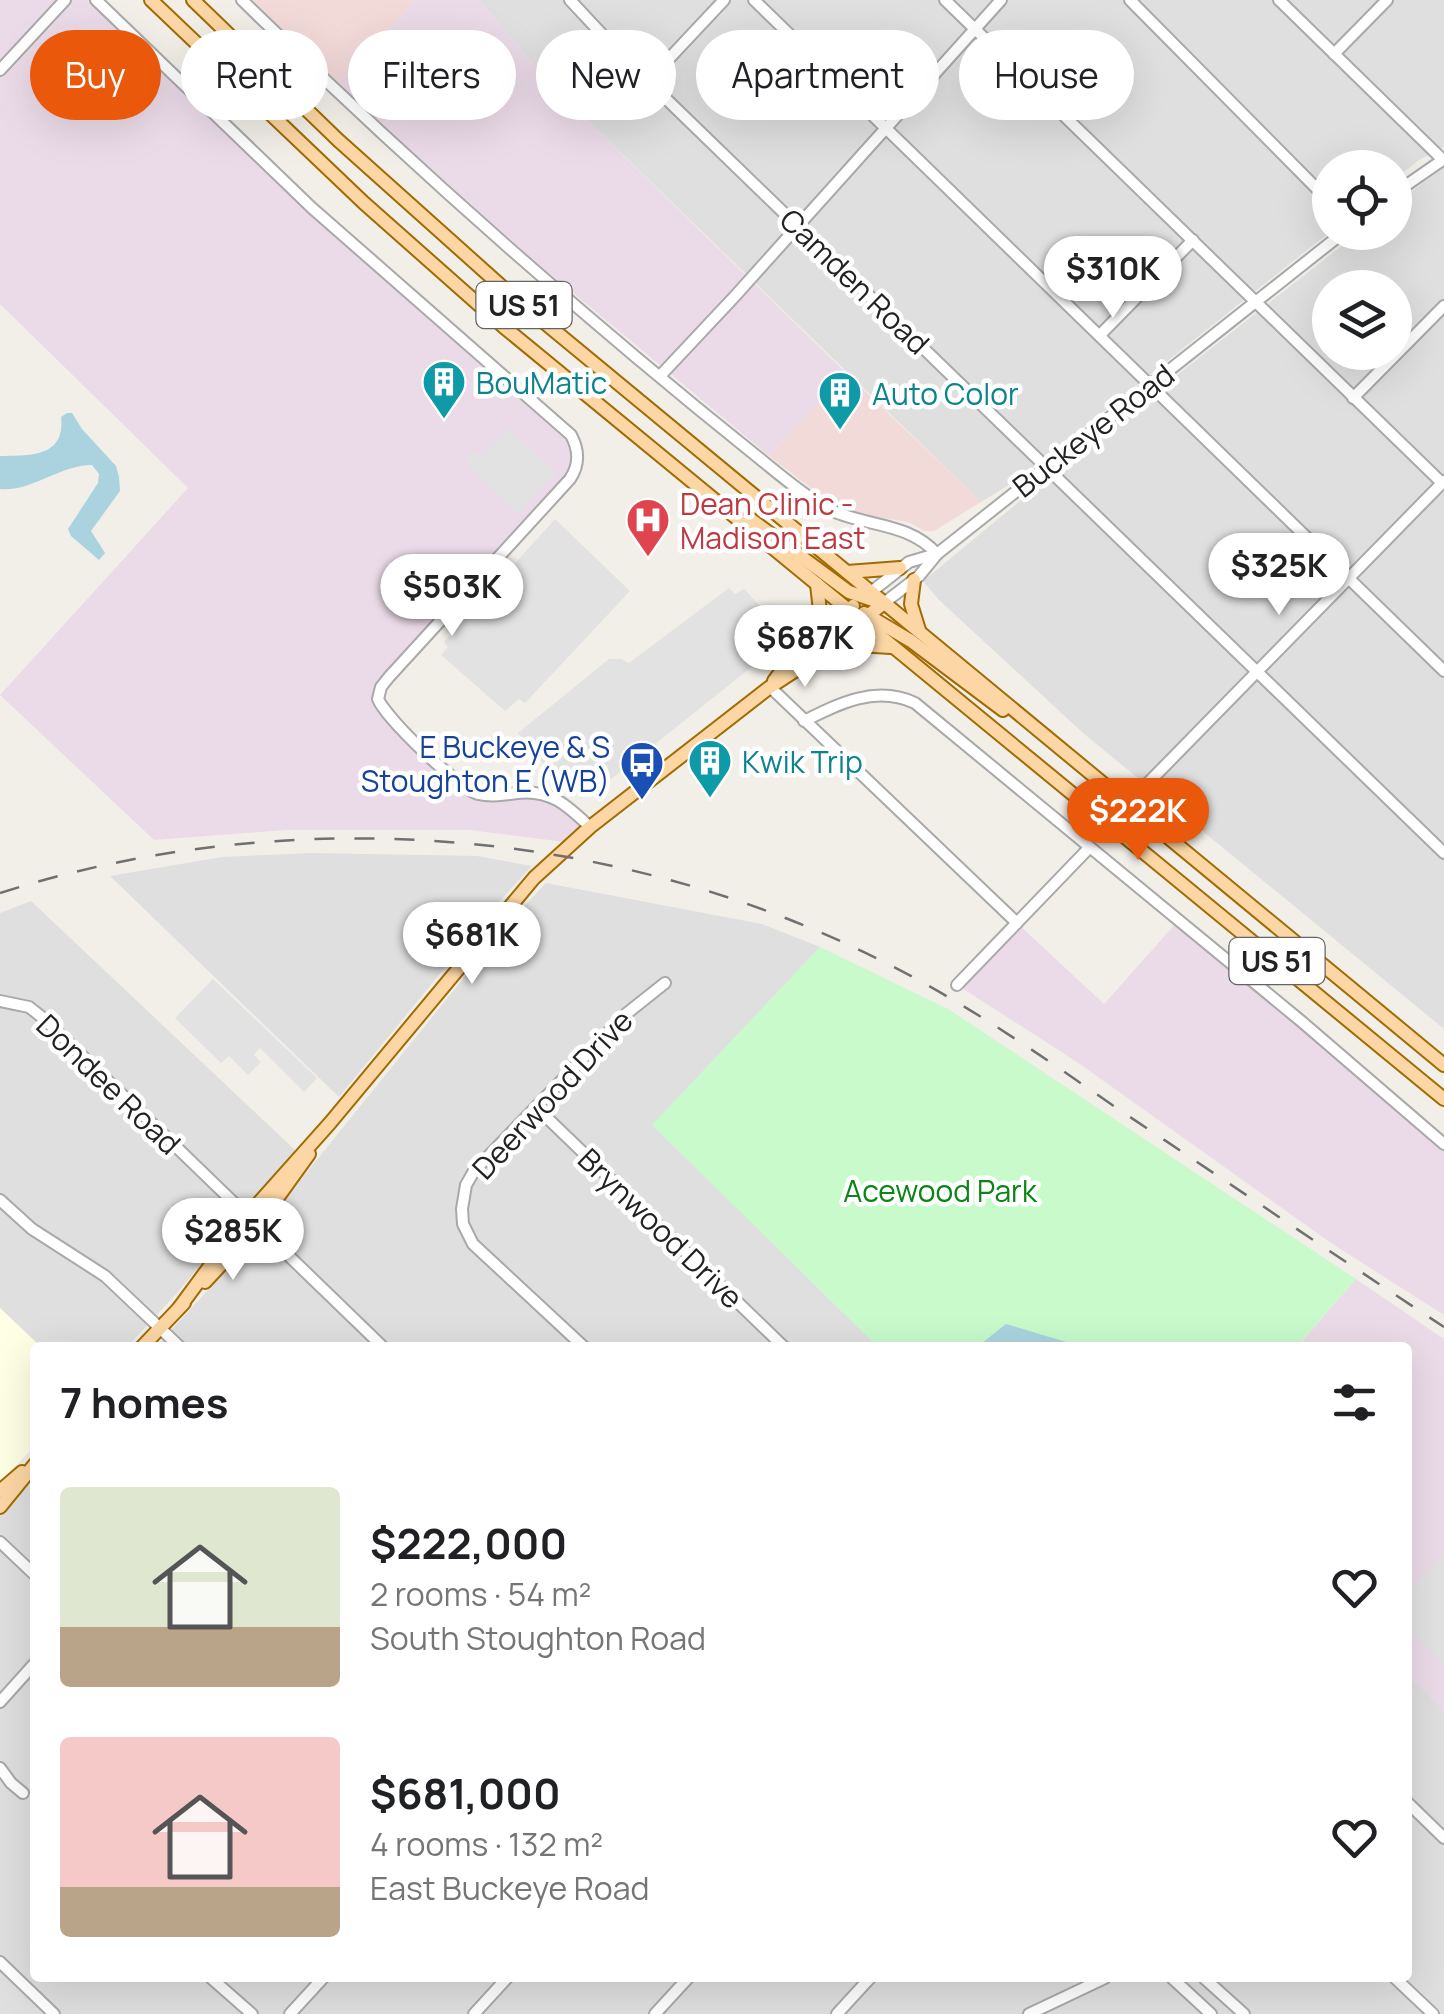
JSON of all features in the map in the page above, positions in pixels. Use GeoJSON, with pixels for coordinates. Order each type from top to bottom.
{"type":"FeatureCollection","features":[{"type":"Feature","properties":{"kind":"main road","name":"US 51"},"geometry":{"type":"LineString","coordinates":[[151,0],[391,228],[645,444],[848,610],[866,618],[892,648],[1444,1098]]}},
{"type":"Feature","properties":{"kind":"main road","name":"US 51"},"geometry":{"type":"LineString","coordinates":[[194,0],[441,234],[847,572],[866,595],[884,603],[920,632],[1444,1065]]}},
{"type":"Feature","properties":{"kind":"main road"},"geometry":{"type":"LineString","coordinates":[[645,444],[671,457],[809,565],[866,595],[790,658],[770,686]]}},
{"type":"Feature","properties":{"kind":"main road"},"geometry":{"type":"LineString","coordinates":[[847,572],[900,568]]}},
{"type":"Feature","properties":{"kind":"main road"},"geometry":{"type":"LineString","coordinates":[[914,580],[911,604],[920,632]]}},
{"type":"Feature","properties":{"kind":"main road"},"geometry":{"type":"LineString","coordinates":[[815,636],[820,621],[817,584]]}},
{"type":"Feature","properties":{"kind":"main road"},"geometry":{"type":"LineString","coordinates":[[147,1342],[534,878],[590,827],[770,686],[884,603]]}},
{"type":"Feature","properties":{"kind":"main road"},"geometry":{"type":"LineString","coordinates":[[866,618],[911,641],[982,696],[1064,750]]}},
{"type":"Feature","properties":{"kind":"main road"},"geometry":{"type":"LineString","coordinates":[[816,656],[858,646],[892,648]]}},
{"type":"Feature","properties":{"kind":"main road"},"geometry":{"type":"LineString","coordinates":[[0,1491],[30,1466]]}},
{"type":"Feature","properties":{"kind":"main road"},"geometry":{"type":"LineString","coordinates":[[0,1508],[30,1469]]}},
{"type":"Feature","properties":{"kind":"street"},"geometry":{"type":"LineString","coordinates":[[0,70],[65,0]]}},
{"type":"Feature","properties":{"kind":"street"},"geometry":{"type":"LineString","coordinates":[[96,0],[321,216],[574,439],[577,467],[570,479],[389,677],[378,698],[389,716],[466,789],[488,796],[533,791],[548,794],[590,827]]}},
{"type":"Feature","properties":{"kind":"street"},"geometry":{"type":"LineString","coordinates":[[242,0],[434,182],[660,376],[825,508],[911,534],[936,554]]}},
{"type":"Feature","properties":{"kind":"street","name":"Camden Road"},"geometry":{"type":"LineString","coordinates":[[570,0],[599,30]]}},
{"type":"Feature","properties":{"kind":"street"},"geometry":{"type":"LineString","coordinates":[[676,51],[724,0]]}},
{"type":"Feature","properties":{"kind":"street"},"geometry":{"type":"LineString","coordinates":[[754,0],[1444,672]]}},
{"type":"Feature","properties":{"kind":"street"},"geometry":{"type":"LineString","coordinates":[[945,0],[1443,482],[1147,784]]}},
{"type":"Feature","properties":{"kind":"street"},"geometry":{"type":"LineString","coordinates":[[660,376],[1001,0]]}},
{"type":"Feature","properties":{"kind":"street"},"geometry":{"type":"LineString","coordinates":[[1130,0],[1312,184]]}},
{"type":"Feature","properties":{"kind":"street"},"geometry":{"type":"LineString","coordinates":[[1279,0],[1443,159],[1412,181]]}},
{"type":"Feature","properties":{"kind":"street"},"geometry":{"type":"LineString","coordinates":[[1334,54],[1387,0]]}},
{"type":"Feature","properties":{"kind":"street","name":"Camden Road"},"geometry":{"type":"LineString","coordinates":[[676,107],[1444,853]]}},
{"type":"Feature","properties":{"kind":"street"},"geometry":{"type":"LineString","coordinates":[[1100,335],[1193,240]]}},
{"type":"Feature","properties":{"kind":"street","name":"Buckeye Road"},"geometry":{"type":"LineString","coordinates":[[884,603],[914,580],[936,554],[1322,250]]}},
{"type":"Feature","properties":{"kind":"street"},"geometry":{"type":"LineString","coordinates":[[1353,398],[1444,306]]}},
{"type":"Feature","properties":{"kind":"street","name":"Buckeye Road"},"geometry":{"type":"LineString","coordinates":[[866,595],[909,562],[936,554]]}},
{"type":"Feature","properties":{"kind":"street"},"geometry":{"type":"LineString","coordinates":[[770,686],[1017,923]]}},
{"type":"Feature","properties":{"kind":"street"},"geometry":{"type":"LineString","coordinates":[[804,721],[866,696],[902,697],[951,732],[1444,1144]]}},
{"type":"Feature","properties":{"kind":"street"},"geometry":{"type":"LineString","coordinates":[[957,985],[1089,848]]}},
{"type":"Feature","properties":{"kind":"street","name":"Deerwood Drive"},"geometry":{"type":"LineString","coordinates":[[579,1342],[473,1244],[464,1224],[462,1201],[470,1178],[626,1014],[665,983]]}},
{"type":"Feature","properties":{"kind":"street","name":"Dondee Road"},"geometry":{"type":"LineString","coordinates":[[0,1001],[29,1007],[44,1018],[378,1342]]}},
{"type":"Feature","properties":{"kind":"street","name":"Brynwood Drive"},"geometry":{"type":"LineString","coordinates":[[536,1108],[779,1342]]}},
{"type":"Feature","properties":{"kind":"street"},"geometry":{"type":"LineString","coordinates":[[0,1200],[32,1229],[96,1269],[175,1342]]}},
{"type":"Feature","properties":{"kind":"street"},"geometry":{"type":"LineString","coordinates":[[0,1542],[30,1570]]}},
{"type":"Feature","properties":{"kind":"street"},"geometry":{"type":"LineString","coordinates":[[0,1702],[30,1669]]}},
{"type":"Feature","properties":{"kind":"street"},"geometry":{"type":"LineString","coordinates":[[0,1768],[23,1793]]}},
{"type":"Feature","properties":{"kind":"street"},"geometry":{"type":"LineString","coordinates":[[1412,1807],[1444,1838]]}},
{"type":"Feature","properties":{"kind":"street"},"geometry":{"type":"LineString","coordinates":[[0,1962],[54,2014]]}},
{"type":"Feature","properties":{"kind":"street"},"geometry":{"type":"LineString","coordinates":[[216,1982],[252,2014]]}},
{"type":"Feature","properties":{"kind":"street"},"geometry":{"type":"LineString","coordinates":[[290,2014],[319,1982]]}},
{"type":"Feature","properties":{"kind":"street"},"geometry":{"type":"LineString","coordinates":[[474,2014],[503,1982]]}},
{"type":"Feature","properties":{"kind":"street"},"geometry":{"type":"LineString","coordinates":[[655,2014],[684,1982]]}},
{"type":"Feature","properties":{"kind":"street"},"geometry":{"type":"LineString","coordinates":[[837,2014],[866,1982]]}},
{"type":"Feature","properties":{"kind":"street"},"geometry":{"type":"LineString","coordinates":[[1029,2014],[1097,1982]]}},
{"type":"Feature","properties":{"kind":"street"},"geometry":{"type":"LineString","coordinates":[[1176,1982],[1211,2014]]}},
{"type":"Feature","properties":{"kind":"street"},"geometry":{"type":"LineString","coordinates":[[1208,1982],[1244,2014]]}},
{"type":"Feature","properties":{"kind":"street"},"geometry":{"type":"LineString","coordinates":[[1398,1982],[1433,2014]]}},
{"type":"Feature","properties":{"kind":"shaded area"},"geometry":{"type":"Polygon","coordinates":[[[0,0],[96,0],[127,30],[30,30],[30,120],[161,120],[161,63],[181,82],[181,120],[221,120],[312,208],[571,435],[577,467],[389,677],[378,699],[447,773],[481,795],[540,792],[590,827],[572,843],[470,830],[286,830],[154,840],[0,695],[188,488],[0,304],[0,0]]]}},
{"type":"Feature","properties":{"kind":"shaded area"},"geometry":{"type":"Polygon","coordinates":[[[252,0],[415,0],[388,30],[348,30],[348,73],[338,84],[328,74],[328,30],[283,30],[252,0]]]}},
{"type":"Feature","properties":{"kind":"shaded area"},"geometry":{"type":"Polygon","coordinates":[[[415,0],[479,0],[504,30],[388,30],[415,0]]]}},
{"type":"Feature","properties":{"kind":"shaded area"},"geometry":{"type":"Polygon","coordinates":[[[479,0],[1444,0],[1444,147],[1412,166],[1412,150],[1312,150],[1312,246],[1017,480],[981,502],[587,120],[676,120],[676,30],[536,30],[536,67],[516,44],[516,30],[504,30],[479,0]]]}},
{"type":"Feature","properties":{"kind":"shaded area"},"geometry":{"type":"Polygon","coordinates":[[[516,44],[536,67],[536,120],[587,120],[846,373],[769,456],[513,243],[378,120],[516,120],[516,44]]]}},
{"type":"Feature","properties":{"kind":"shaded area"},"geometry":{"type":"Polygon","coordinates":[[[348,73],[348,93],[338,84],[348,73]]]}},
{"type":"Feature","properties":{"kind":"shaded area"},"geometry":{"type":"Polygon","coordinates":[[[1444,167],[1444,1029],[1083,733],[923,581],[1088,445],[1336,250],[1412,250],[1412,191],[1444,167]]]}},
{"type":"Feature","properties":{"kind":"shaded area"},"geometry":{"type":"Polygon","coordinates":[[[846,373],[981,502],[934,531],[924,531],[908,522],[852,513],[834,506],[769,456],[846,373]]]}},
{"type":"Feature","properties":{"kind":"shaded area"},"geometry":{"type":"Polygon","coordinates":[[[508,428],[556,473],[518,514],[471,470],[466,458],[474,450],[481,457],[508,428]]]}},
{"type":"Feature","properties":{"kind":"shaded area"},"geometry":{"type":"Polygon","coordinates":[[[555,519],[630,591],[525,703],[519,699],[505,711],[441,655],[448,647],[444,642],[555,519]]]}},
{"type":"Feature","properties":{"kind":"shaded area"},"geometry":{"type":"Polygon","coordinates":[[[729,588],[735,594],[744,589],[762,608],[758,617],[765,617],[765,652],[757,656],[758,662],[591,795],[580,794],[560,773],[555,778],[518,733],[609,659],[629,663],[729,588]]]}},
{"type":"Feature","properties":{"kind":"shaded area"},"geometry":{"type":"Polygon","coordinates":[[[312,853],[477,856],[532,866],[339,1097],[110,876],[222,857],[312,853]]]}},
{"type":"Feature","properties":{"kind":"shaded area"},"geometry":{"type":"Polygon","coordinates":[[[546,883],[762,924],[820,947],[653,1125],[873,1342],[160,1342],[240,1255],[504,928],[546,883]]]}},
{"type":"Feature","properties":{"kind":"shaded area"},"geometry":{"type":"Polygon","coordinates":[[[31,901],[295,1150],[132,1342],[36,1342],[0,1308],[0,913],[31,901]]]}},
{"type":"Feature","properties":{"kind":"shaded area"},"geometry":{"type":"Polygon","coordinates":[[[1178,921],[1444,1144],[1444,1315],[1331,1243],[1077,1062],[957,985],[1017,923],[1104,1004],[1178,921]]]}},
{"type":"Feature","properties":{"kind":"shaded area"},"geometry":{"type":"Polygon","coordinates":[[[213,979],[317,1078],[304,1092],[260,1048],[254,1055],[261,1062],[248,1075],[229,1056],[221,1063],[175,1018],[213,979]]]}},
{"type":"Feature","properties":{"kind":"shaded area"},"geometry":{"type":"Polygon","coordinates":[[[1356,1279],[1444,1339],[1444,1710],[1412,1679],[1412,1342],[1301,1342],[1356,1279]]]}},
{"type":"Feature","properties":{"kind":"shaded area"},"geometry":{"type":"Polygon","coordinates":[[[0,1308],[36,1342],[30,1342],[30,1451],[0,1482],[0,1308]]]}},
{"type":"Feature","properties":{"kind":"shaded area"},"geometry":{"type":"Polygon","coordinates":[[[30,1483],[30,1982],[1412,1982],[1412,1679],[1444,1710],[1444,2014],[0,2014],[0,1516],[30,1483]]]}},
{"type":"Feature","properties":{"kind":"shaded area"},"geometry":{"type":"Polygon","coordinates":[[[1444,1554],[1444,1663],[1412,1633],[1412,1590],[1444,1554]]]}},
{"type":"Feature","properties":{"kind":"green space","name":"Acewood Park"},"geometry":{"type":"Polygon","coordinates":[[[820,947],[948,1009],[1356,1279],[1300,1342],[873,1342],[652,1125],[820,947]]]}},
{"type":"Feature","properties":{"kind":"water"},"geometry":{"type":"Polygon","coordinates":[[[72,413],[116,466],[119,477],[120,491],[91,531],[105,553],[99,560],[68,529],[98,483],[99,474],[92,465],[69,469],[23,487],[0,489],[0,456],[34,454],[52,447],[61,430],[61,417],[72,413]]]}},
{"type":"Feature","properties":{"kind":"water"},"geometry":{"type":"Polygon","coordinates":[[[1006,1324],[1066,1342],[983,1342],[1006,1324]]]}},
{"type":"Feature","properties":{"kind":"railway"},"geometry":{"type":"LineString","coordinates":[[0,893],[109,864],[220,846],[333,839],[446,842],[558,855],[669,880],[777,915],[880,960],[943,994],[1444,1327]]}},
{"type":"Feature","properties":{"kind":"place","name":"BouMatic"},"geometry":{"type":"Point","coordinates":[444,420]}},
{"type":"Feature","properties":{"kind":"place","name":"Auto Color"},"geometry":{"type":"Point","coordinates":[840,431]}},
{"type":"Feature","properties":{"kind":"place","name":"Dean Clinic - Madison East"},"geometry":{"type":"Point","coordinates":[648,558]}},
{"type":"Feature","properties":{"kind":"place","name":"Kwik Trip"},"geometry":{"type":"Point","coordinates":[710,799]}},
{"type":"Feature","properties":{"kind":"place","name":"E Buckeye & S Stoughton E (WB)"},"geometry":{"type":"Point","coordinates":[642,801]}}]}
